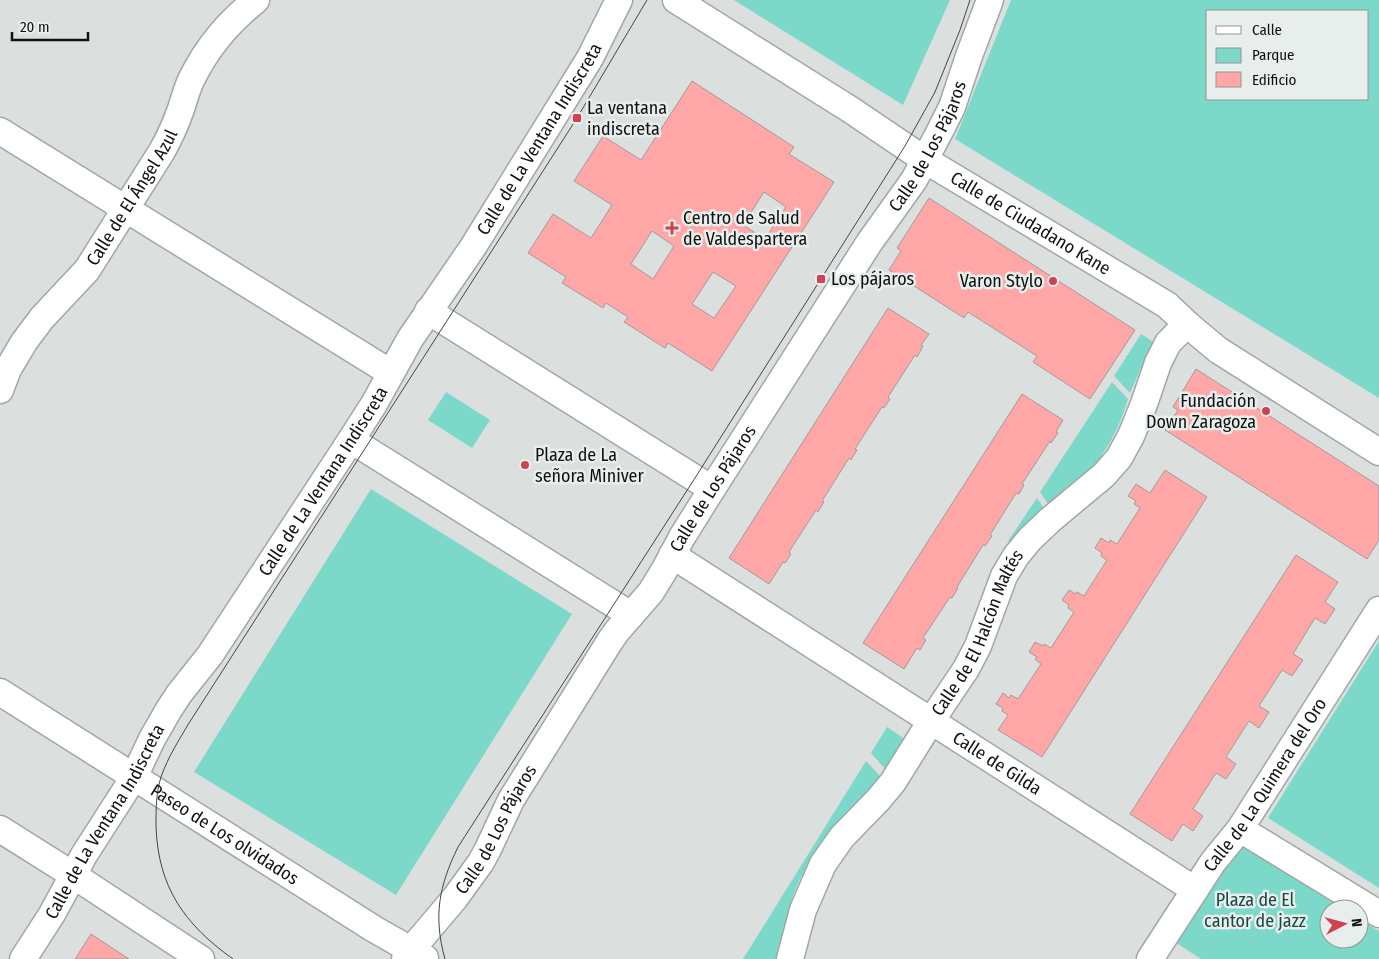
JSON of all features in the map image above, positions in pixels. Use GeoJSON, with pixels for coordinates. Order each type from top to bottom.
{"type":"FeatureCollection","features":[{"type":"Feature","properties":{"kind":"street","name":"Calle de El Ángel Azul"},"geometry":{"type":"LineString","coordinates":[[0,390],[8,369],[24,342],[42,318],[88,270],[162,151],[171,135],[191,81],[204,56],[220,32],[256,0]]}},
{"type":"Feature","properties":{"kind":"street","name":"Calle de La Ventana Indiscreta"},"geometry":{"type":"LineString","coordinates":[[23,959],[134,777],[152,738],[168,711],[210,655],[374,404],[410,339],[473,247],[590,58],[619,0]]}},
{"type":"Feature","properties":{"kind":"street","name":"Calle de Ciudadano Kane"},"geometry":{"type":"LineString","coordinates":[[676,0],[851,110],[925,160],[1167,305],[1218,350],[1379,452]]}},
{"type":"Feature","properties":{"kind":"street","name":"Calle de Los Pájaros"},"geometry":{"type":"LineString","coordinates":[[414,956],[481,862],[518,788],[614,636],[651,592],[712,489],[869,243],[904,195],[925,160],[952,106],[990,0]]}},
{"type":"Feature","properties":{"kind":"street"},"geometry":{"type":"LineString","coordinates":[[0,131],[391,373]]}},
{"type":"Feature","properties":{"kind":"street"},"geometry":{"type":"LineString","coordinates":[[428,311],[712,489]]}},
{"type":"Feature","properties":{"kind":"street","name":"Calle de El Halcón Maltés"},"geometry":{"type":"LineString","coordinates":[[790,959],[804,910],[823,864],[842,837],[893,782],[966,668],[978,646],[1004,576],[1016,556],[1030,539],[1104,475],[1119,458],[1131,436],[1158,364],[1168,343],[1187,324]]}},
{"type":"Feature","properties":{"kind":"street"},"geometry":{"type":"LineString","coordinates":[[351,440],[631,615]]}},
{"type":"Feature","properties":{"kind":"street","name":"Calle de Gilda"},"geometry":{"type":"LineString","coordinates":[[672,555],[1195,890]]}},
{"type":"Feature","properties":{"kind":"street","name":"Calle de La Quimera del Oro"},"geometry":{"type":"LineString","coordinates":[[1156,957],[1195,890],[1224,846],[1240,829],[1379,610]]}},
{"type":"Feature","properties":{"kind":"street","name":"Paseo de Los olvidados"},"geometry":{"type":"LineString","coordinates":[[0,692],[414,956]]}},
{"type":"Feature","properties":{"kind":"street"},"geometry":{"type":"LineString","coordinates":[[1240,829],[1379,914]]}},
{"type":"Feature","properties":{"kind":"street"},"geometry":{"type":"LineString","coordinates":[[0,830],[73,875],[201,959]]}},
{"type":"Feature","properties":{"kind":"green space"},"geometry":{"type":"Polygon","coordinates":[[[734,0],[950,0],[903,105],[734,0]]]}},
{"type":"Feature","properties":{"kind":"green space"},"geometry":{"type":"Polygon","coordinates":[[[1011,0],[1379,0],[1379,398],[955,139],[1011,0]]]}},
{"type":"Feature","properties":{"kind":"green space"},"geometry":{"type":"Polygon","coordinates":[[[1141,334],[1155,343],[1130,393],[1114,376],[1141,334]]]}},
{"type":"Feature","properties":{"kind":"green space"},"geometry":{"type":"Polygon","coordinates":[[[1112,382],[1128,399],[1114,434],[1102,455],[1086,474],[1048,504],[1040,492],[1112,382]]]}},
{"type":"Feature","properties":{"kind":"green space"},"geometry":{"type":"Polygon","coordinates":[[[446,392],[490,420],[472,448],[428,420],[446,392]]]}},
{"type":"Feature","properties":{"kind":"green space"},"geometry":{"type":"Polygon","coordinates":[[[371,489],[572,614],[396,895],[194,772],[371,489]]]}},
{"type":"Feature","properties":{"kind":"green space"},"geometry":{"type":"Polygon","coordinates":[[[1037,498],[1043,507],[1022,527],[1010,542],[1008,541],[1037,498]]]}},
{"type":"Feature","properties":{"kind":"green space"},"geometry":{"type":"Polygon","coordinates":[[[1379,641],[1379,888],[1268,818],[1379,641]]]}},
{"type":"Feature","properties":{"kind":"green space"},"geometry":{"type":"Polygon","coordinates":[[[887,727],[906,740],[886,770],[871,753],[887,727]]]}},
{"type":"Feature","properties":{"kind":"green space"},"geometry":{"type":"Polygon","coordinates":[[[866,761],[881,777],[817,849],[793,895],[776,959],[743,959],[866,761]]]}},
{"type":"Feature","properties":{"kind":"green space","name":"Plaza de El cantor de jazz"},"geometry":{"type":"Polygon","coordinates":[[[1238,842],[1327,899],[1319,899],[1319,949],[1369,949],[1369,925],[1379,931],[1379,959],[1201,959],[1175,942],[1238,842]]]}},
{"type":"Feature","properties":{"kind":"building","name":"Centro de Salud de Valdespartera"},"geometry":{"type":"Polygon","coordinates":[[[692,81],[794,147],[789,154],[834,182],[712,371],[668,343],[665,348],[624,322],[628,317],[606,303],[603,308],[562,283],[566,277],[528,253],[553,214],[591,238],[612,205],[574,181],[603,136],[641,160],[692,81]],[[764,192],[743,225],[765,239],[786,207],[764,192]],[[652,231],[631,264],[653,279],[674,246],[652,231]],[[713,272],[692,304],[714,318],[736,286],[713,272]]]}},
{"type":"Feature","properties":{"kind":"building"},"geometry":{"type":"Polygon","coordinates":[[[929,198],[1135,330],[1090,399],[1033,362],[1037,356],[968,312],[964,318],[889,270],[901,251],[897,248],[929,198]]]}},
{"type":"Feature","properties":{"kind":"building"},"geometry":{"type":"Polygon","coordinates":[[[888,308],[929,334],[921,345],[923,346],[917,357],[915,355],[888,397],[890,399],[884,408],[882,407],[855,449],[857,450],[851,460],[849,458],[822,501],[824,502],[818,512],[816,510],[789,552],[791,554],[785,563],[783,562],[769,584],[729,558],[888,308]]]}},
{"type":"Feature","properties":{"kind":"building"},"geometry":{"type":"Polygon","coordinates":[[[1196,369],[1379,486],[1379,540],[1367,559],[1165,430],[1178,410],[1173,407],[1196,369]]]}},
{"type":"Feature","properties":{"kind":"building"},"geometry":{"type":"Polygon","coordinates":[[[1022,394],[1063,420],[1056,432],[1058,433],[1051,443],[1050,441],[1022,484],[1024,485],[1019,494],[1016,493],[990,535],[992,536],[985,546],[983,545],[952,598],[950,597],[923,638],[926,640],[920,650],[917,648],[904,669],[863,643],[1022,394]]]}},
{"type":"Feature","properties":{"kind":"building"},"geometry":{"type":"Polygon","coordinates":[[[1165,470],[1207,497],[1042,757],[998,730],[1008,715],[1002,711],[1003,708],[996,704],[1003,693],[1009,698],[1011,695],[1018,699],[1041,664],[1035,659],[1037,657],[1029,652],[1035,642],[1051,648],[1074,612],[1062,600],[1069,590],[1084,596],[1107,560],[1095,548],[1101,538],[1109,543],[1110,540],[1117,544],[1140,508],[1134,504],[1136,501],[1128,496],[1136,484],[1150,493],[1165,470]]]}},
{"type":"Feature","properties":{"kind":"building"},"geometry":{"type":"Polygon","coordinates":[[[1296,555],[1338,582],[1325,602],[1335,609],[1325,624],[1315,618],[1293,654],[1303,660],[1292,676],[1282,670],[1259,706],[1269,712],[1259,728],[1249,721],[1226,757],[1236,764],[1226,779],[1216,773],[1193,809],[1203,816],[1193,831],[1183,824],[1172,841],[1130,814],[1296,555]]]}},
{"type":"Feature","properties":{"kind":"building"},"geometry":{"type":"Polygon","coordinates":[[[91,934],[129,959],[75,959],[91,934]]]}},
{"type":"Feature","properties":{"kind":"tram line"},"geometry":{"type":"LineString","coordinates":[[233,959],[216,946],[188,918],[168,886],[162,868],[156,826],[157,795],[164,770],[189,723],[577,118],[647,0]]}},
{"type":"Feature","properties":{"kind":"tram line"},"geometry":{"type":"LineString","coordinates":[[445,959],[439,929],[440,901],[446,875],[458,847],[905,146],[935,92],[970,0]]}},
{"type":"Feature","properties":{"kind":"place","name":"La ventana indiscreta"},"geometry":{"type":"Point","coordinates":[577,118]}},
{"type":"Feature","properties":{"kind":"place","name":"Centro de Salud de Valdespartera"},"geometry":{"type":"Point","coordinates":[672,228]}},
{"type":"Feature","properties":{"kind":"place","name":"Los pájaros"},"geometry":{"type":"Point","coordinates":[821,279]}},
{"type":"Feature","properties":{"kind":"place","name":"Varon Stylo"},"geometry":{"type":"Point","coordinates":[1053,281]}},
{"type":"Feature","properties":{"kind":"place","name":"Fundación Down Zaragoza"},"geometry":{"type":"Point","coordinates":[1266,411]}},
{"type":"Feature","properties":{"kind":"place","name":"Plaza de La señora Miniver"},"geometry":{"type":"Point","coordinates":[525,465]}}]}
